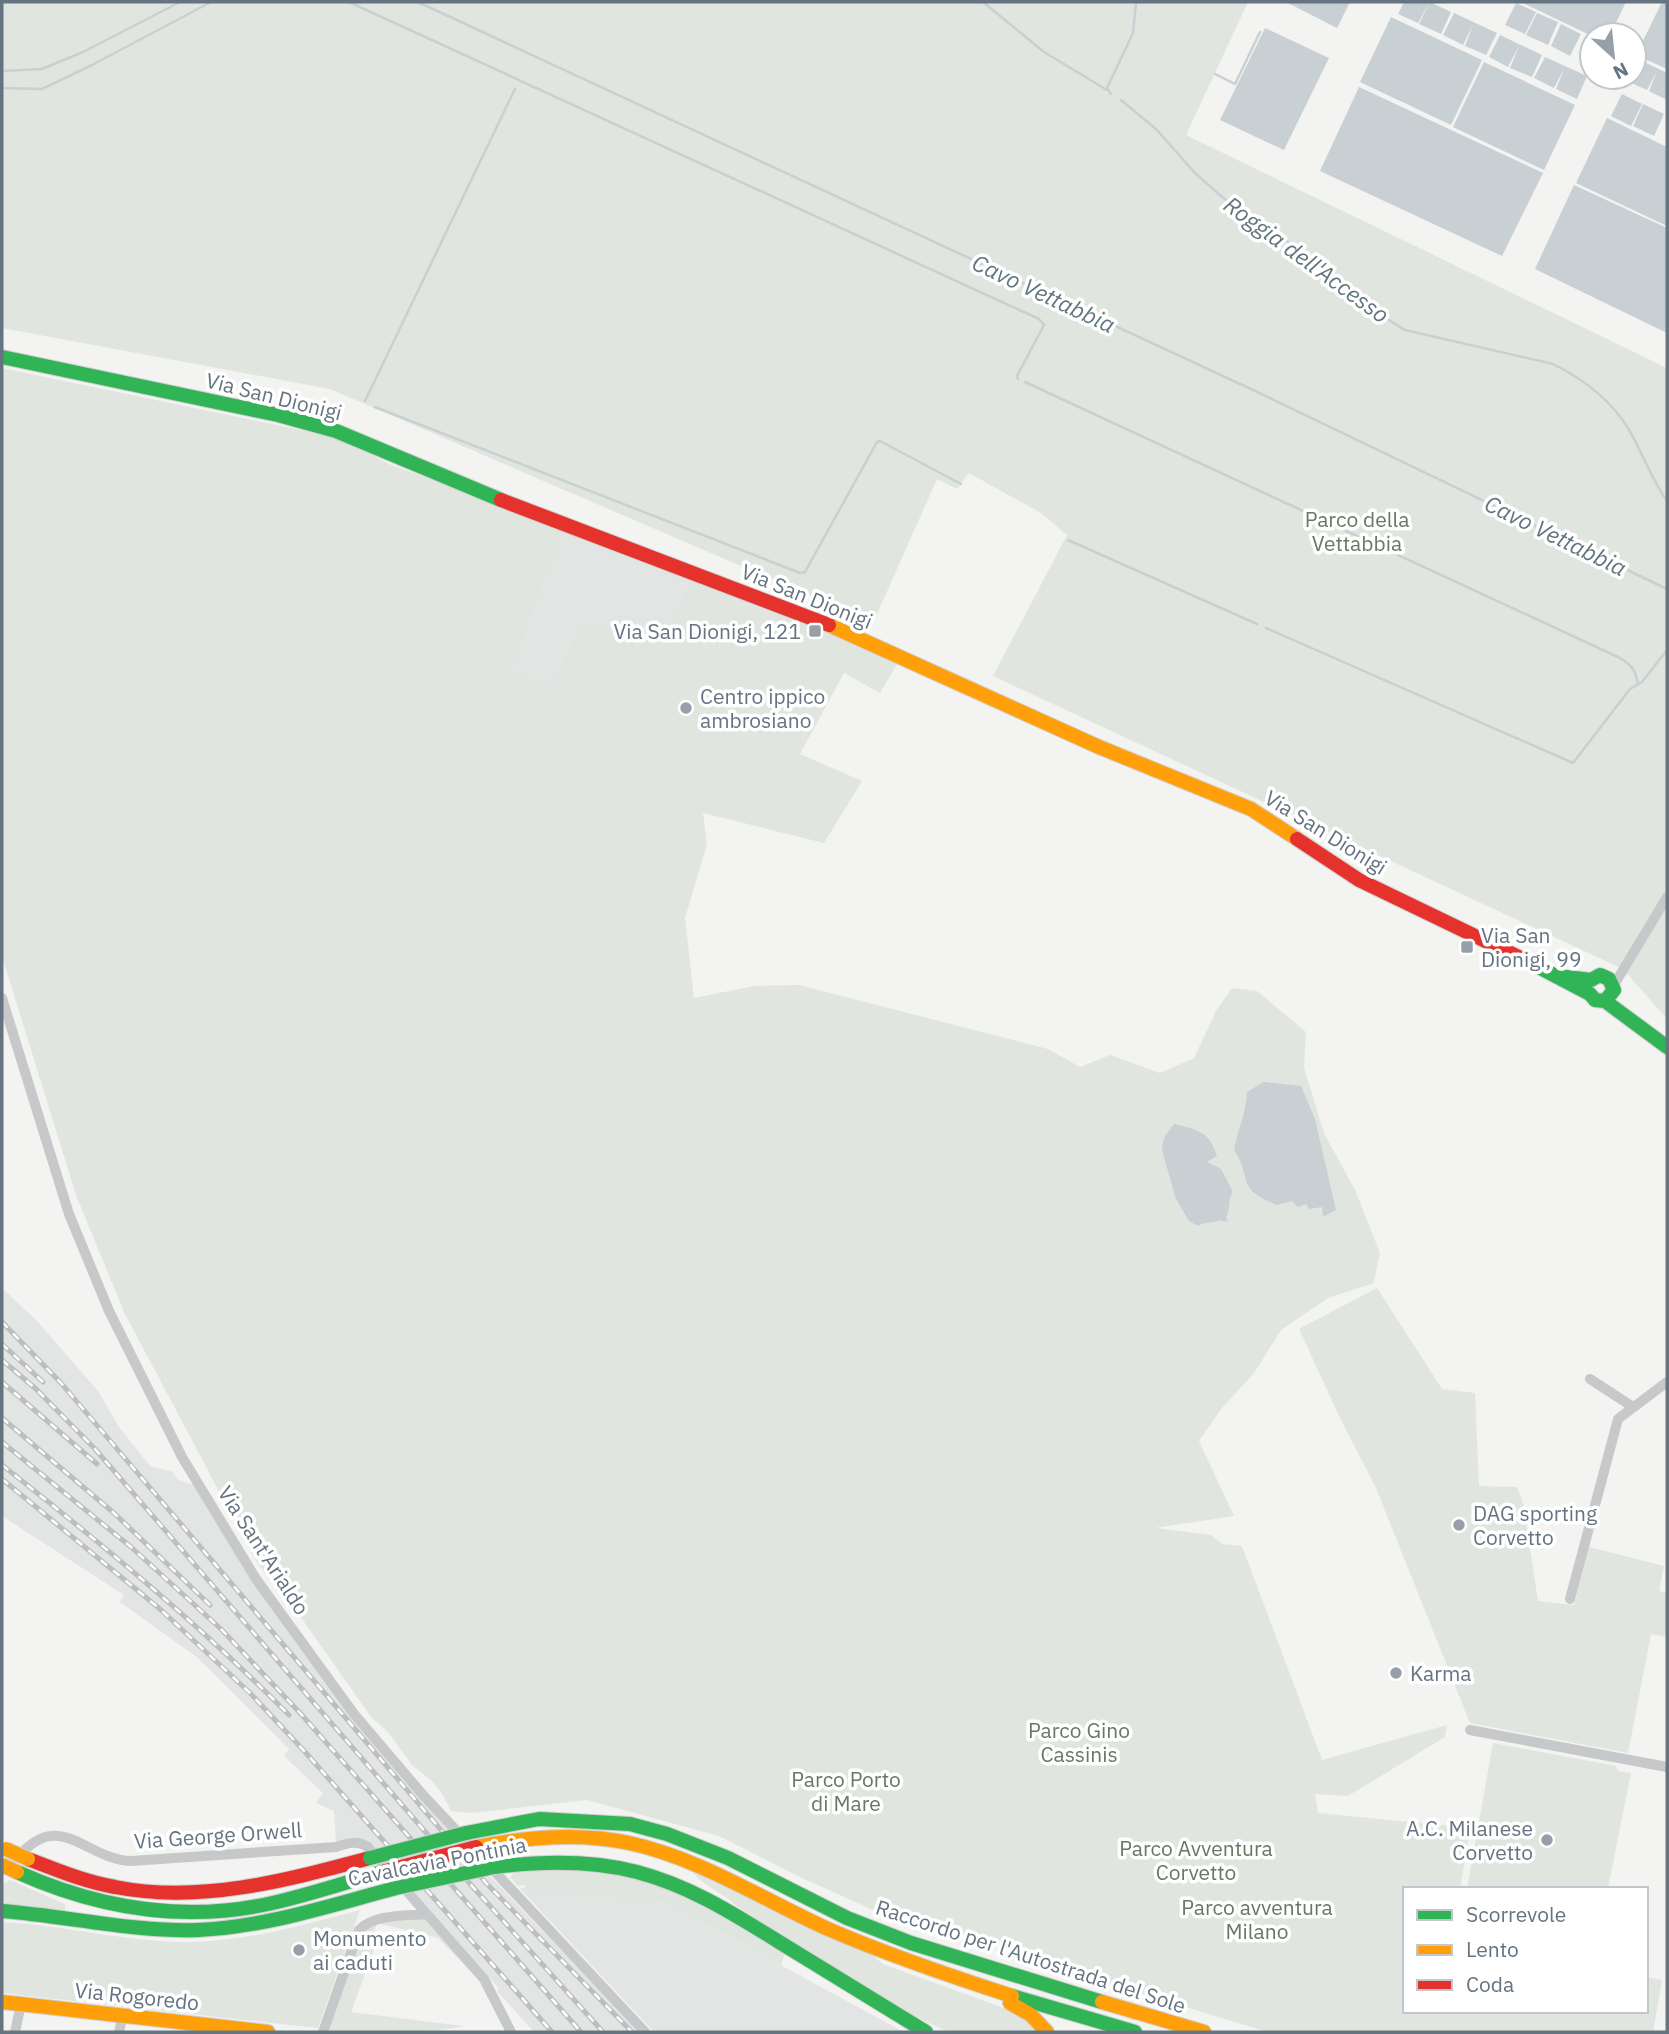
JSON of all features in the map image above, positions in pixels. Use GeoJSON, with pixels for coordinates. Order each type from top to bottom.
{"type":"FeatureCollection","features":[{"type":"Feature","properties":{"kind":"main road","name":"Via San Dionigi"},"geometry":{"type":"LineString","coordinates":[[2,357],[278,415],[336,431],[497,498],[825,624],[1099,747],[1251,809],[1359,880],[1557,976],[1590,987],[1596,1000],[1610,989]]}},
{"type":"Feature","properties":{"kind":"main road","name":"Via San Dionigi"},"geometry":{"type":"LineString","coordinates":[[1590,987],[1598,976],[1636,1024],[1667,1047]]}},
{"type":"Feature","properties":{"kind":"main road","name":"Raccordo per l'Autostrada del Sole"},"geometry":{"type":"LineString","coordinates":[[4,1848],[62,1873],[109,1886],[138,1891],[199,1893],[259,1886],[466,1833],[539,1819],[630,1824],[667,1834],[728,1858],[847,1918],[911,1943],[1204,2032]]}},
{"type":"Feature","properties":{"kind":"main road","name":"Raccordo per l'Autostrada del Sole"},"geometry":{"type":"LineString","coordinates":[[2,1865],[63,1892],[107,1905],[190,1912],[262,1905],[476,1847],[531,1836],[583,1837],[631,1843],[694,1864],[869,1946],[977,1986],[1135,2032]]}},
{"type":"Feature","properties":{"kind":"main road","name":"Cavalcavia Pontinia"},"geometry":{"type":"LineString","coordinates":[[2,1911],[69,1916],[149,1928],[196,1930],[272,1921],[396,1888],[494,1867],[538,1862],[572,1862],[616,1867],[652,1875],[713,1902],[926,2032]]}},
{"type":"Feature","properties":{"kind":"main road"},"geometry":{"type":"LineString","coordinates":[[869,1946],[894,1964],[992,1999],[1014,2004],[1031,2015],[1046,2031]]}},
{"type":"Feature","properties":{"kind":"main road","name":"Via Rogoredo"},"geometry":{"type":"LineString","coordinates":[[2,2002],[123,2014],[196,2028],[268,2032]]}},
{"type":"Feature","properties":{"kind":"street"},"geometry":{"type":"LineString","coordinates":[[1610,989],[1667,897]]}},
{"type":"Feature","properties":{"kind":"street","name":"Via Sant'Arialdo"},"geometry":{"type":"LineString","coordinates":[[2,998],[69,1214],[109,1311],[182,1457],[256,1579],[355,1714],[423,1795],[645,2032]]}},
{"type":"Feature","properties":{"kind":"street"},"geometry":{"type":"LineString","coordinates":[[1590,1379],[1633,1407]]}},
{"type":"Feature","properties":{"kind":"street"},"geometry":{"type":"LineString","coordinates":[[1570,1599],[1618,1419],[1667,1382]]}},
{"type":"Feature","properties":{"kind":"street"},"geometry":{"type":"LineString","coordinates":[[1471,1730],[1667,1767]]}},
{"type":"Feature","properties":{"kind":"street","name":"Via George Orwell"},"geometry":{"type":"LineString","coordinates":[[2,1875],[25,1848],[49,1835],[61,1834],[121,1861],[363,1844],[484,1979],[511,2032]]}},
{"type":"Feature","properties":{"kind":"street"},"geometry":{"type":"LineString","coordinates":[[323,2032],[359,1930],[364,1924],[426,1914]]}},
{"type":"Feature","properties":{"kind":"street"},"geometry":{"type":"LineString","coordinates":[[15,2032],[21,2004]]}},
{"type":"Feature","properties":{"kind":"street"},"geometry":{"type":"LineString","coordinates":[[119,2032],[123,2014]]}},
{"type":"Feature","properties":{"kind":"shaded area"},"geometry":{"type":"Polygon","coordinates":[[[1286,2],[1350,2],[1337,28],[1286,2]]]}},
{"type":"Feature","properties":{"kind":"shaded area"},"geometry":{"type":"Polygon","coordinates":[[[1404,2],[1430,2],[1451,12],[1441,34],[1419,24],[1429,3],[1418,23],[1398,14],[1404,2]]]}},
{"type":"Feature","properties":{"kind":"shaded area"},"geometry":{"type":"Polygon","coordinates":[[[1521,2],[1626,2],[1617,21],[1578,21],[1578,29],[1521,2]]]}},
{"type":"Feature","properties":{"kind":"shaded area"},"geometry":{"type":"Polygon","coordinates":[[[1662,2],[1667,2],[1667,69],[1648,60],[1648,31],[1662,2]]]}},
{"type":"Feature","properties":{"kind":"shaded area"},"geometry":{"type":"Polygon","coordinates":[[[1516,3],[1536,12],[1525,34],[1505,25],[1516,3]]]}},
{"type":"Feature","properties":{"kind":"shaded area"},"geometry":{"type":"Polygon","coordinates":[[[1454,13],[1497,33],[1486,55],[1465,46],[1473,25],[1463,45],[1443,35],[1454,13]]]}},
{"type":"Feature","properties":{"kind":"shaded area"},"geometry":{"type":"Polygon","coordinates":[[[1537,13],[1558,22],[1548,45],[1526,35],[1537,13]]]}},
{"type":"Feature","properties":{"kind":"shaded area"},"geometry":{"type":"Polygon","coordinates":[[[1391,17],[1482,60],[1451,125],[1360,82],[1391,17]]]}},
{"type":"Feature","properties":{"kind":"shaded area"},"geometry":{"type":"Polygon","coordinates":[[[1561,24],[1578,32],[1578,40],[1570,56],[1551,46],[1561,24]]]}},
{"type":"Feature","properties":{"kind":"shaded area"},"geometry":{"type":"Polygon","coordinates":[[[1265,28],[1329,58],[1284,150],[1220,120],[1265,28]]]}},
{"type":"Feature","properties":{"kind":"shaded area"},"geometry":{"type":"Polygon","coordinates":[[[1500,35],[1542,55],[1532,77],[1510,68],[1519,46],[1508,67],[1489,57],[1500,35]]]}},
{"type":"Feature","properties":{"kind":"shaded area"},"geometry":{"type":"Polygon","coordinates":[[[1545,57],[1578,72],[1578,91],[1580,91],[1577,99],[1556,89],[1564,69],[1554,88],[1534,78],[1545,57]]]}},
{"type":"Feature","properties":{"kind":"shaded area"},"geometry":{"type":"Polygon","coordinates":[[[1484,62],[1575,105],[1544,170],[1453,127],[1484,62]]]}},
{"type":"Feature","properties":{"kind":"shaded area"},"geometry":{"type":"Polygon","coordinates":[[[1648,64],[1667,73],[1667,100],[1649,91],[1657,71],[1648,88],[1648,64]]]}},
{"type":"Feature","properties":{"kind":"shaded area"},"geometry":{"type":"Polygon","coordinates":[[[1359,87],[1543,173],[1502,256],[1320,171],[1359,87]]]}},
{"type":"Feature","properties":{"kind":"shaded area"},"geometry":{"type":"Polygon","coordinates":[[[1622,94],[1642,104],[1631,126],[1611,116],[1622,94]]]}},
{"type":"Feature","properties":{"kind":"shaded area"},"geometry":{"type":"Polygon","coordinates":[[[1643,104],[1664,114],[1654,136],[1633,126],[1643,104]]]}},
{"type":"Feature","properties":{"kind":"shaded area"},"geometry":{"type":"Polygon","coordinates":[[[1607,118],[1667,147],[1667,226],[1576,183],[1607,118]]]}},
{"type":"Feature","properties":{"kind":"shaded area"},"geometry":{"type":"Polygon","coordinates":[[[1574,185],[1667,228],[1667,333],[1535,269],[1574,185]]]}},
{"type":"Feature","properties":{"kind":"shaded area"},"geometry":{"type":"Polygon","coordinates":[[[566,532],[689,579],[663,647],[580,619],[552,686],[513,671],[544,582],[566,532]]]}},
{"type":"Feature","properties":{"kind":"shaded area"},"geometry":{"type":"Polygon","coordinates":[[[1264,1082],[1301,1086],[1315,1119],[1336,1210],[1323,1217],[1322,1207],[1309,1209],[1306,1204],[1298,1207],[1292,1201],[1277,1205],[1255,1193],[1247,1182],[1234,1150],[1247,1092],[1264,1082]]]}},
{"type":"Feature","properties":{"kind":"shaded area"},"geometry":{"type":"Polygon","coordinates":[[[1174,1124],[1202,1133],[1214,1148],[1217,1156],[1207,1162],[1221,1169],[1233,1192],[1226,1217],[1228,1222],[1219,1220],[1198,1226],[1189,1221],[1176,1199],[1162,1146],[1165,1136],[1174,1124]]]}},
{"type":"Feature","properties":{"kind":"shaded area"},"geometry":{"type":"Polygon","coordinates":[[[2,1288],[37,1321],[98,1391],[119,1427],[150,1466],[173,1472],[178,1480],[197,1486],[394,1767],[489,1875],[640,2032],[534,2032],[374,1846],[359,1838],[336,1842],[334,1811],[316,1803],[323,1793],[284,1756],[289,1749],[198,1658],[120,1602],[124,1595],[2,1516],[2,1288]]]}},
{"type":"Feature","properties":{"kind":"shaded area"},"geometry":{"type":"Polygon","coordinates":[[[523,1892],[622,1895],[668,1904],[904,2032],[654,2032],[523,1892]]]}},
{"type":"Feature","properties":{"kind":"green space","name":"Parco della Vettabbia"},"geometry":{"type":"Polygon","coordinates":[[[2,2],[1248,2],[1186,135],[1667,368],[1667,1019],[1623,969],[993,676],[1067,535],[1041,513],[969,473],[957,489],[937,479],[873,623],[330,389],[2,328],[2,2]]]}},
{"type":"Feature","properties":{"kind":"green space"},"geometry":{"type":"Polygon","coordinates":[[[2,368],[339,438],[391,465],[566,532],[544,582],[513,671],[552,686],[580,619],[663,647],[689,579],[900,659],[880,693],[844,673],[800,754],[862,781],[824,843],[703,813],[707,844],[685,918],[694,998],[754,986],[799,985],[1048,1049],[1080,1067],[1110,1055],[1160,1073],[1194,1058],[1216,1011],[1232,988],[1257,991],[1306,1032],[1304,1068],[1324,1133],[1355,1190],[1380,1253],[1374,1283],[1328,1298],[1281,1330],[1254,1373],[1222,1408],[1199,1441],[1234,1516],[1155,1528],[1211,1535],[1222,1544],[1242,1546],[1322,1760],[1447,1725],[1445,1737],[1348,1796],[1315,1794],[1318,1813],[1470,1828],[1460,1887],[1403,1887],[1403,2013],[1648,2013],[1648,1977],[1662,1980],[1653,2032],[1267,2032],[1052,1966],[906,1915],[902,1923],[802,1878],[719,1836],[587,1800],[471,1813],[451,1811],[432,1781],[412,1765],[388,1732],[371,1717],[300,1616],[257,1563],[124,1312],[76,1195],[2,956],[2,368]]]}},
{"type":"Feature","properties":{"kind":"green space","name":"DAG sporting Corvetto"},"geometry":{"type":"Polygon","coordinates":[[[1377,1288],[1442,1389],[1475,1393],[1479,1486],[1517,1487],[1523,1503],[1538,1601],[1574,1605],[1589,1547],[1664,1566],[1659,1591],[1667,1593],[1667,1637],[1651,1634],[1628,1753],[1470,1723],[1376,1488],[1299,1329],[1377,1288]]]}},
{"type":"Feature","properties":{"kind":"green space","name":"A.C. Milanese Corvetto"},"geometry":{"type":"Polygon","coordinates":[[[1493,1743],[1616,1766],[1618,1771],[1631,1773],[1608,1887],[1467,1887],[1493,1743]]]}},
{"type":"Feature","properties":{"kind":"green space"},"geometry":{"type":"Polygon","coordinates":[[[549,1866],[641,1877],[714,1908],[785,1953],[781,1965],[668,1904],[646,1898],[523,1892],[520,1889],[526,1887],[525,1885],[518,1886],[510,1877],[516,1870],[549,1866]]]}},
{"type":"Feature","properties":{"kind":"green space"},"geometry":{"type":"Polygon","coordinates":[[[691,1869],[867,1951],[883,1964],[1023,2017],[1039,2032],[948,2032],[897,2008],[735,1905],[699,1879],[691,1869]]]}},
{"type":"Feature","properties":{"kind":"green space"},"geometry":{"type":"Polygon","coordinates":[[[10,1880],[65,1904],[65,1910],[2,1904],[2,1884],[10,1880]]]}},
{"type":"Feature","properties":{"kind":"green space"},"geometry":{"type":"Polygon","coordinates":[[[360,1910],[318,2028],[2,1993],[2,1922],[137,1939],[204,1942],[272,1932],[360,1910]]]}},
{"type":"Feature","properties":{"kind":"green space"},"geometry":{"type":"Polygon","coordinates":[[[424,1917],[482,1983],[438,1938],[377,1923],[370,1947],[374,1949],[351,2012],[463,2026],[432,2031],[325,2030],[357,1938],[362,1931],[377,1922],[424,1917]]]}},
{"type":"Feature","properties":{"kind":"waterway"},"geometry":{"type":"LineString","coordinates":[[2,71],[42,69],[83,52],[180,2]]}},
{"type":"Feature","properties":{"kind":"waterway","name":"Cavo Vettabbia"},"geometry":{"type":"LineString","coordinates":[[2,88],[42,89],[211,2]]}},
{"type":"Feature","properties":{"kind":"waterway"},"geometry":{"type":"LineString","coordinates":[[349,2],[1039,319],[1044,325],[1017,376],[1018,379]]}},
{"type":"Feature","properties":{"kind":"waterway","name":"Cavo Vettabbia"},"geometry":{"type":"LineString","coordinates":[[418,2],[1253,390],[1667,589]]}},
{"type":"Feature","properties":{"kind":"waterway"},"geometry":{"type":"LineString","coordinates":[[983,2],[1044,52],[1107,90]]}},
{"type":"Feature","properties":{"kind":"waterway"},"geometry":{"type":"LineString","coordinates":[[1111,94],[1107,88],[1133,33],[1136,2]]}},
{"type":"Feature","properties":{"kind":"waterway"},"geometry":{"type":"LineString","coordinates":[[1215,74],[1235,84],[1260,32]]}},
{"type":"Feature","properties":{"kind":"waterway"},"geometry":{"type":"LineString","coordinates":[[365,401],[515,89]]}},
{"type":"Feature","properties":{"kind":"waterway","name":"Roggia dell'Accesso"},"geometry":{"type":"LineString","coordinates":[[1121,100],[1156,129],[1195,173],[1222,197],[1320,264],[1387,319],[1405,330],[1553,364],[1585,383],[1604,399],[1628,428],[1667,501]]}},
{"type":"Feature","properties":{"kind":"waterway"},"geometry":{"type":"LineString","coordinates":[[1025,382],[1620,658],[1633,669],[1638,684]]}},
{"type":"Feature","properties":{"kind":"waterway"},"geometry":{"type":"LineString","coordinates":[[375,407],[800,573],[805,572],[877,442],[880,441],[961,484]]}},
{"type":"Feature","properties":{"kind":"waterway"},"geometry":{"type":"LineString","coordinates":[[1068,540],[1257,624]]}},
{"type":"Feature","properties":{"kind":"waterway"},"geometry":{"type":"LineString","coordinates":[[1266,628],[1573,763],[1630,689],[1642,682],[1667,650]]}},
{"type":"Feature","properties":{"kind":"railway"},"geometry":{"type":"LineString","coordinates":[[2,1322],[61,1383],[486,1883],[632,2032]]}},
{"type":"Feature","properties":{"kind":"railway"},"geometry":{"type":"LineString","coordinates":[[2,1344],[43,1382]]}},
{"type":"Feature","properties":{"kind":"railway"},"geometry":{"type":"LineString","coordinates":[[2,1360],[36,1389],[95,1449],[472,1886],[603,2032]]}},
{"type":"Feature","properties":{"kind":"railway"},"geometry":{"type":"LineString","coordinates":[[2,1382],[97,1464]]}},
{"type":"Feature","properties":{"kind":"railway"},"geometry":{"type":"LineString","coordinates":[[2,1418],[115,1514],[210,1605]]}},
{"type":"Feature","properties":{"kind":"railway"},"geometry":{"type":"LineString","coordinates":[[2,1442],[131,1547],[222,1630],[301,1714],[581,2032]]}},
{"type":"Feature","properties":{"kind":"railway"},"geometry":{"type":"LineString","coordinates":[[2,1465],[149,1586],[289,1715]]}},
{"type":"Feature","properties":{"kind":"railway"},"geometry":{"type":"LineString","coordinates":[[2,1479],[160,1609],[250,1693],[552,2032]]}},
{"type":"Feature","properties":{"kind":"traffic: fast"},"geometry":{"type":"LineString","coordinates":[[2,357],[278,415],[336,431],[501,500]]}},
{"type":"Feature","properties":{"kind":"traffic: fast"},"geometry":{"type":"LineString","coordinates":[[1529,962],[1590,994],[1595,1000],[1605,1001],[1667,1047]]}},
{"type":"Feature","properties":{"kind":"traffic: fast"},"geometry":{"type":"LineString","coordinates":[[1566,977],[1591,980],[1600,975],[1609,979],[1614,990],[1605,1001]]}},
{"type":"Feature","properties":{"kind":"traffic: fast"},"geometry":{"type":"LineString","coordinates":[[466,1833],[539,1819],[630,1824],[667,1834],[728,1858],[847,1918],[911,1943],[1102,2002]]}},
{"type":"Feature","properties":{"kind":"traffic: fast"},"geometry":{"type":"LineString","coordinates":[[370,1858],[466,1833]]}},
{"type":"Feature","properties":{"kind":"traffic: fast"},"geometry":{"type":"LineString","coordinates":[[494,1867],[548,1863],[602,1865],[658,1878],[734,1915],[926,2032]]}},
{"type":"Feature","properties":{"kind":"traffic: fast"},"geometry":{"type":"LineString","coordinates":[[396,1888],[494,1867]]}},
{"type":"Feature","properties":{"kind":"traffic: fast"},"geometry":{"type":"LineString","coordinates":[[17,1872],[46,1884],[107,1902],[137,1908],[200,1912],[278,1902],[382,1872]]}},
{"type":"Feature","properties":{"kind":"traffic: fast"},"geometry":{"type":"LineString","coordinates":[[2,1911],[149,1929],[198,1930],[273,1920],[396,1888]]}},
{"type":"Feature","properties":{"kind":"traffic: fast"},"geometry":{"type":"LineString","coordinates":[[1012,1996],[1135,2032]]}},
{"type":"Feature","properties":{"kind":"traffic: slow"},"geometry":{"type":"LineString","coordinates":[[829,625],[1099,747],[1251,809],[1297,839]]}},
{"type":"Feature","properties":{"kind":"traffic: slow"},"geometry":{"type":"LineString","coordinates":[[476,1847],[533,1838],[571,1837],[610,1840],[655,1850],[730,1880],[851,1939],[1012,1996]]}},
{"type":"Feature","properties":{"kind":"traffic: slow"},"geometry":{"type":"LineString","coordinates":[[6,1849],[28,1859]]}},
{"type":"Feature","properties":{"kind":"traffic: slow"},"geometry":{"type":"LineString","coordinates":[[2,1865],[17,1872]]}},
{"type":"Feature","properties":{"kind":"traffic: slow"},"geometry":{"type":"LineString","coordinates":[[2,2002],[268,2032]]}},
{"type":"Feature","properties":{"kind":"traffic: slow"},"geometry":{"type":"LineString","coordinates":[[1102,2002],[1204,2032]]}},
{"type":"Feature","properties":{"kind":"traffic: slow"},"geometry":{"type":"LineString","coordinates":[[1010,2003],[1031,2015],[1047,2032]]}},
{"type":"Feature","properties":{"kind":"traffic: jam"},"geometry":{"type":"LineString","coordinates":[[501,500],[829,625]]}},
{"type":"Feature","properties":{"kind":"traffic: jam"},"geometry":{"type":"LineString","coordinates":[[1297,839],[1359,880],[1529,962]]}},
{"type":"Feature","properties":{"kind":"traffic: jam"},"geometry":{"type":"LineString","coordinates":[[382,1872],[476,1847]]}},
{"type":"Feature","properties":{"kind":"traffic: jam"},"geometry":{"type":"LineString","coordinates":[[28,1859],[104,1885],[147,1892],[180,1893],[244,1887],[370,1858]]}},
{"type":"Feature","properties":{"kind":"place","name":"Via San Dionigi, 121"},"geometry":{"type":"Point","coordinates":[815,631]}},
{"type":"Feature","properties":{"kind":"place","name":"Centro ippico ambrosiano"},"geometry":{"type":"Point","coordinates":[686,708]}},
{"type":"Feature","properties":{"kind":"place","name":"Via San Dionigi, 99"},"geometry":{"type":"Point","coordinates":[1467,947]}},
{"type":"Feature","properties":{"kind":"place","name":"DAG sporting Corvetto"},"geometry":{"type":"Point","coordinates":[1459,1525]}},
{"type":"Feature","properties":{"kind":"place","name":"Karma"},"geometry":{"type":"Point","coordinates":[1396,1673]}},
{"type":"Feature","properties":{"kind":"place","name":"A.C. Milanese Corvetto"},"geometry":{"type":"Point","coordinates":[1547,1840]}},
{"type":"Feature","properties":{"kind":"place","name":"Monumento ai caduti"},"geometry":{"type":"Point","coordinates":[299,1950]}},
{"type":"Feature","properties":{"kind":"park label","name":"Parco Gino Cassinis"},"geometry":{"type":"Point","coordinates":[1079,1742]}},
{"type":"Feature","properties":{"kind":"park label","name":"Parco Porto di Mare"},"geometry":{"type":"Point","coordinates":[846,1791]}},
{"type":"Feature","properties":{"kind":"park label","name":"Parco Avventura Corvetto"},"geometry":{"type":"Point","coordinates":[1196,1860]}},
{"type":"Feature","properties":{"kind":"park label","name":"Parco avventura Milano"},"geometry":{"type":"Point","coordinates":[1257,1919]}}]}
